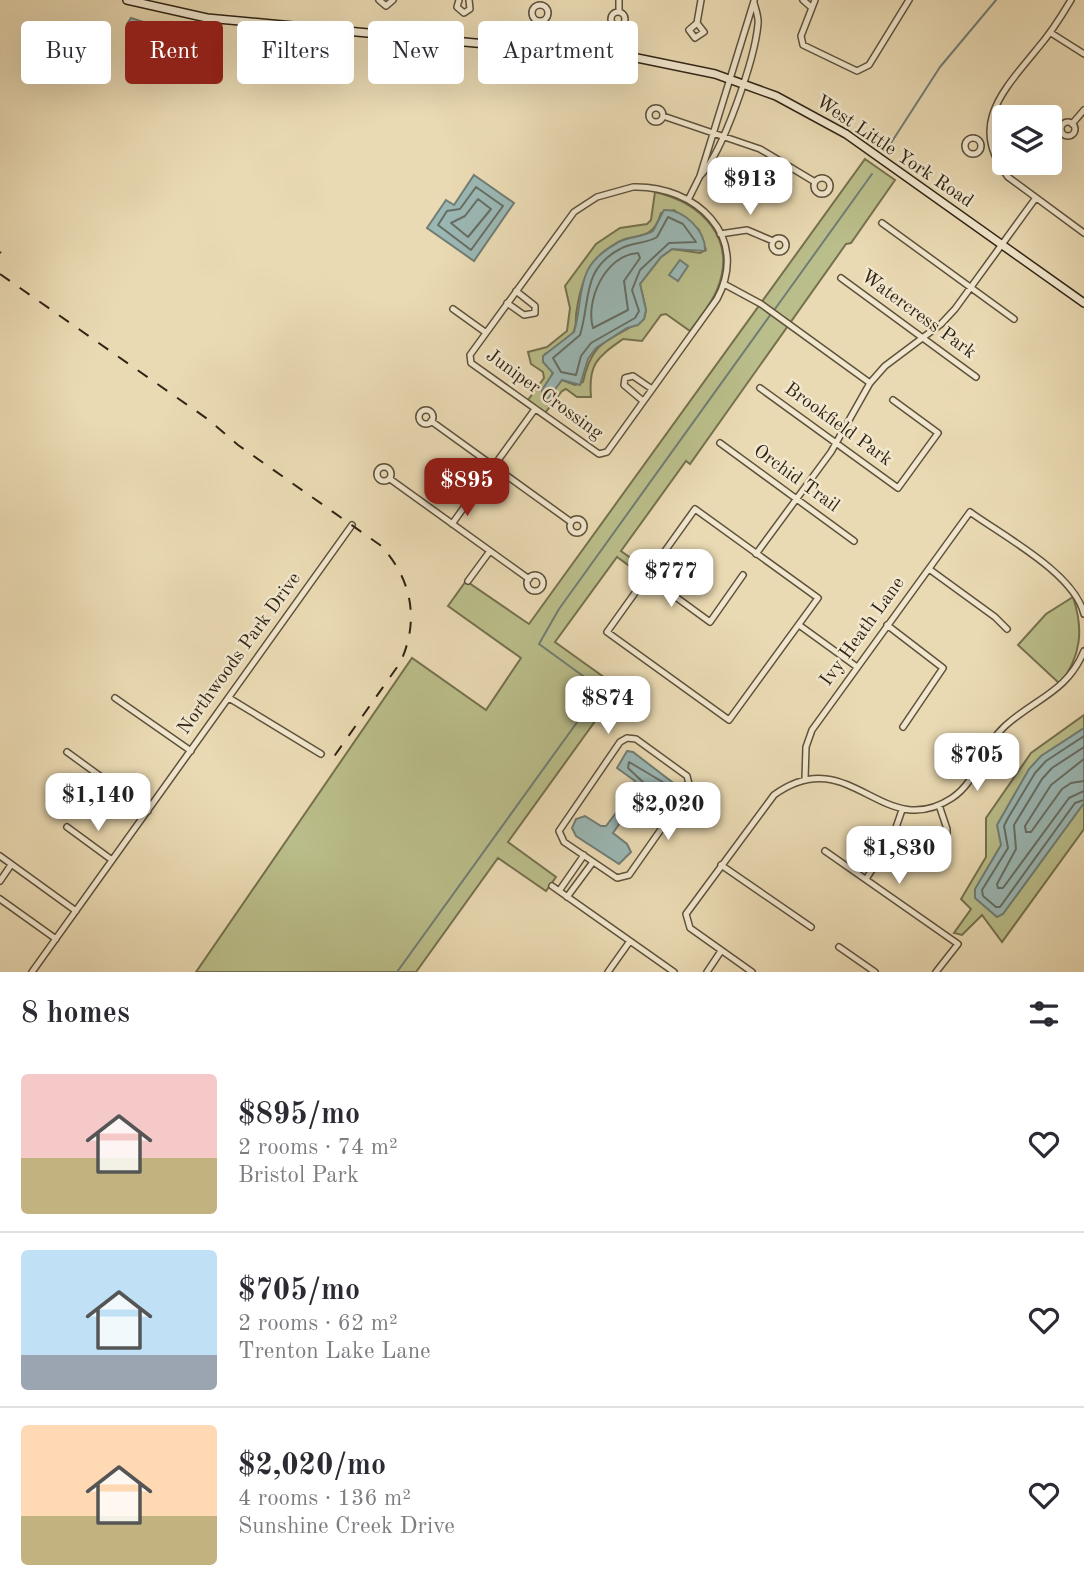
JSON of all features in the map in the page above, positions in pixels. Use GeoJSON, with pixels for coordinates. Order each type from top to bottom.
{"type":"FeatureCollection","features":[{"type":"Feature","properties":{"kind":"main road","name":"West Little York Road"},"geometry":{"type":"LineString","coordinates":[[127,0],[183,14],[226,20],[645,60],[742,83],[789,102],[846,134],[1084,303]]}},
{"type":"Feature","properties":{"kind":"street"},"geometry":{"type":"LineString","coordinates":[[379,0],[386,6],[393,0]]}},
{"type":"Feature","properties":{"kind":"street"},"geometry":{"type":"LineString","coordinates":[[459,0],[457,7],[464,13],[470,9],[469,0]]}},
{"type":"Feature","properties":{"kind":"street"},"geometry":{"type":"LineString","coordinates":[[619,0],[619,12]]}},
{"type":"Feature","properties":{"kind":"street"},"geometry":{"type":"LineString","coordinates":[[697,23],[701,0]]}},
{"type":"Feature","properties":{"kind":"street"},"geometry":{"type":"LineString","coordinates":[[803,0],[811,7]]}},
{"type":"Feature","properties":{"kind":"street"},"geometry":{"type":"LineString","coordinates":[[815,0],[801,42],[808,49],[853,70],[862,70],[869,65],[909,0]]}},
{"type":"Feature","properties":{"kind":"street"},"geometry":{"type":"LineString","coordinates":[[996,105],[998,99],[1051,33],[1071,0]]}},
{"type":"Feature","properties":{"kind":"street"},"geometry":{"type":"LineString","coordinates":[[689,198],[700,176],[754,1]]}},
{"type":"Feature","properties":{"kind":"street"},"geometry":{"type":"LineString","coordinates":[[700,176],[709,167],[724,135],[753,52],[759,22],[754,1]]}},
{"type":"Feature","properties":{"kind":"street"},"geometry":{"type":"LineString","coordinates":[[1051,33],[1084,54]]}},
{"type":"Feature","properties":{"kind":"street"},"geometry":{"type":"LineString","coordinates":[[740,49],[753,52]]}},
{"type":"Feature","properties":{"kind":"street"},"geometry":{"type":"LineString","coordinates":[[1072,124],[1084,110]]}},
{"type":"Feature","properties":{"kind":"street"},"geometry":{"type":"LineString","coordinates":[[663,116],[714,131],[760,149],[816,182]]}},
{"type":"Feature","properties":{"kind":"street"},"geometry":{"type":"LineString","coordinates":[[980,144],[992,142],[992,120]]}},
{"type":"Feature","properties":{"kind":"street"},"geometry":{"type":"LineString","coordinates":[[1008,175],[1017,186],[1084,233]]}},
{"type":"Feature","properties":{"kind":"street"},"geometry":{"type":"LineString","coordinates":[[453,309],[485,332],[565,222],[597,197],[621,188],[646,186],[689,198],[709,216],[720,234],[727,258],[724,284],[717,299],[652,389],[643,401],[626,388],[625,378],[633,376],[652,389]]}},
{"type":"Feature","properties":{"kind":"street"},"geometry":{"type":"LineString","coordinates":[[757,554],[836,443],[870,383],[885,366],[941,324],[971,289],[1035,199]]}},
{"type":"Feature","properties":{"kind":"street"},"geometry":{"type":"LineString","coordinates":[[882,223],[1014,320]]}},
{"type":"Feature","properties":{"kind":"street"},"geometry":{"type":"LineString","coordinates":[[720,234],[747,230],[773,241]]}},
{"type":"Feature","properties":{"kind":"street","name":"Watercress Park"},"geometry":{"type":"LineString","coordinates":[[841,278],[976,377]]}},
{"type":"Feature","properties":{"kind":"street"},"geometry":{"type":"LineString","coordinates":[[724,284],[761,304],[870,383]]}},
{"type":"Feature","properties":{"kind":"street"},"geometry":{"type":"LineString","coordinates":[[507,303],[524,316],[535,313],[535,306],[516,291]]}},
{"type":"Feature","properties":{"kind":"street","name":"Juniper Crossing"},"geometry":{"type":"LineString","coordinates":[[485,332],[469,359],[471,363],[596,453],[603,454],[643,401]]}},
{"type":"Feature","properties":{"kind":"street","name":"Brookfield Park"},"geometry":{"type":"LineString","coordinates":[[760,388],[898,488],[938,433],[893,400]]}},
{"type":"Feature","properties":{"kind":"street"},"geometry":{"type":"LineString","coordinates":[[452,524],[535,409]]}},
{"type":"Feature","properties":{"kind":"street"},"geometry":{"type":"LineString","coordinates":[[431,421],[571,522]]}},
{"type":"Feature","properties":{"kind":"street","name":"Orchid Trail"},"geometry":{"type":"LineString","coordinates":[[720,443],[854,541]]}},
{"type":"Feature","properties":{"kind":"street"},"geometry":{"type":"LineString","coordinates":[[390,479],[529,579]]}},
{"type":"Feature","properties":{"kind":"street"},"geometry":{"type":"LineString","coordinates":[[695,509],[757,554],[818,598],[729,720],[607,632],[695,509]]}},
{"type":"Feature","properties":{"kind":"street","name":"Ivy Heath Lane"},"geometry":{"type":"LineString","coordinates":[[805,779],[806,747],[812,730],[970,512],[1058,575],[1074,591],[1084,614]]}},
{"type":"Feature","properties":{"kind":"street","name":"Northwoods Park Drive"},"geometry":{"type":"LineString","coordinates":[[32,972],[352,525]]}},
{"type":"Feature","properties":{"kind":"street"},"geometry":{"type":"LineString","coordinates":[[468,581],[490,551]]}},
{"type":"Feature","properties":{"kind":"street"},"geometry":{"type":"LineString","coordinates":[[929,569],[995,617],[1007,629]]}},
{"type":"Feature","properties":{"kind":"street"},"geometry":{"type":"LineString","coordinates":[[647,576],[710,622],[743,575]]}},
{"type":"Feature","properties":{"kind":"street"},"geometry":{"type":"LineString","coordinates":[[799,625],[857,667]]}},
{"type":"Feature","properties":{"kind":"street"},"geometry":{"type":"LineString","coordinates":[[887,625],[943,668],[902,727]]}},
{"type":"Feature","properties":{"kind":"street"},"geometry":{"type":"LineString","coordinates":[[752,972],[686,922],[686,914],[774,795],[788,785],[805,779],[827,777],[841,780],[878,802],[902,810],[939,805],[965,787],[1002,728],[1051,694],[1075,672],[1084,650]]}},
{"type":"Feature","properties":{"kind":"street"},"geometry":{"type":"LineString","coordinates":[[115,698],[191,751]]}},
{"type":"Feature","properties":{"kind":"street"},"geometry":{"type":"LineString","coordinates":[[229,698],[321,754]]}},
{"type":"Feature","properties":{"kind":"street"},"geometry":{"type":"LineString","coordinates":[[627,738],[636,740],[687,776],[690,784],[629,875],[621,878],[584,855],[559,835],[560,827],[620,742],[627,738]]}},
{"type":"Feature","properties":{"kind":"street"},"geometry":{"type":"LineString","coordinates":[[67,752],[148,811]]}},
{"type":"Feature","properties":{"kind":"street"},"geometry":{"type":"LineString","coordinates":[[939,805],[947,829],[947,845]]}},
{"type":"Feature","properties":{"kind":"street"},"geometry":{"type":"LineString","coordinates":[[866,879],[892,839],[902,810]]}},
{"type":"Feature","properties":{"kind":"street"},"geometry":{"type":"LineString","coordinates":[[67,827],[112,860]]}},
{"type":"Feature","properties":{"kind":"street"},"geometry":{"type":"LineString","coordinates":[[825,851],[957,943],[936,972]]}},
{"type":"Feature","properties":{"kind":"street"},"geometry":{"type":"LineString","coordinates":[[559,891],[584,855]]}},
{"type":"Feature","properties":{"kind":"street"},"geometry":{"type":"LineString","coordinates":[[0,856],[76,911]]}},
{"type":"Feature","properties":{"kind":"street"},"geometry":{"type":"LineString","coordinates":[[567,897],[593,862]]}},
{"type":"Feature","properties":{"kind":"street"},"geometry":{"type":"LineString","coordinates":[[0,881],[11,865]]}},
{"type":"Feature","properties":{"kind":"street"},"geometry":{"type":"LineString","coordinates":[[721,865],[811,927]]}},
{"type":"Feature","properties":{"kind":"street"},"geometry":{"type":"LineString","coordinates":[[572,872],[581,878]]}},
{"type":"Feature","properties":{"kind":"street"},"geometry":{"type":"LineString","coordinates":[[552,886],[674,972]]}},
{"type":"Feature","properties":{"kind":"street"},"geometry":{"type":"LineString","coordinates":[[0,899],[56,939]]}},
{"type":"Feature","properties":{"kind":"street"},"geometry":{"type":"LineString","coordinates":[[608,972],[630,942]]}},
{"type":"Feature","properties":{"kind":"street"},"geometry":{"type":"LineString","coordinates":[[839,947],[875,972]]}},
{"type":"Feature","properties":{"kind":"street"},"geometry":{"type":"LineString","coordinates":[[707,972],[722,951]]}},
{"type":"Feature","properties":{"kind":"green space"},"geometry":{"type":"Polygon","coordinates":[[[865,159],[895,180],[851,243],[846,244],[690,464],[686,461],[621,551],[646,569],[643,576],[617,557],[555,642],[619,688],[508,842],[556,877],[546,891],[498,858],[416,972],[196,972],[412,658],[486,710],[521,658],[448,606],[466,581],[529,624],[865,159]]]}},
{"type":"Feature","properties":{"kind":"green space"},"geometry":{"type":"Polygon","coordinates":[[[655,192],[687,205],[701,214],[712,226],[723,255],[722,272],[714,296],[690,331],[666,314],[661,315],[642,341],[623,339],[596,362],[591,376],[591,397],[577,397],[566,389],[545,413],[528,400],[544,378],[543,372],[531,364],[528,352],[547,347],[567,331],[570,308],[565,286],[596,244],[620,228],[647,224],[651,220],[655,192]],[[674,210],[661,213],[652,230],[620,241],[603,253],[590,268],[582,285],[573,334],[563,344],[545,354],[553,373],[542,395],[562,380],[575,385],[583,382],[587,367],[598,348],[644,319],[646,310],[640,284],[661,257],[672,249],[700,253],[706,250],[699,230],[674,210]]]}},
{"type":"Feature","properties":{"kind":"green space"},"geometry":{"type":"Polygon","coordinates":[[[1073,597],[1079,621],[1078,642],[1072,663],[1060,684],[1018,645],[1046,614],[1073,597]]]}},
{"type":"Feature","properties":{"kind":"green space"},"geometry":{"type":"Polygon","coordinates":[[[1084,715],[1084,829],[1002,942],[982,915],[962,935],[954,933],[971,909],[961,899],[986,857],[986,818],[1031,753],[1084,715]]]}},
{"type":"Feature","properties":{"kind":"water"},"geometry":{"type":"Polygon","coordinates":[[[474,175],[514,203],[474,261],[427,228],[446,200],[454,205],[474,175]]]}},
{"type":"Feature","properties":{"kind":"water"},"geometry":{"type":"Polygon","coordinates":[[[664,210],[679,213],[698,229],[705,251],[672,249],[661,257],[640,284],[646,310],[644,319],[596,348],[588,359],[580,385],[562,380],[548,399],[543,398],[542,390],[553,373],[543,362],[543,356],[574,332],[583,282],[593,262],[621,241],[653,231],[664,210]]]}},
{"type":"Feature","properties":{"kind":"water"},"geometry":{"type":"Polygon","coordinates":[[[680,260],[688,266],[678,281],[669,275],[680,260]]]}},
{"type":"Feature","properties":{"kind":"water"},"geometry":{"type":"Polygon","coordinates":[[[1084,728],[1084,803],[1003,914],[997,917],[975,898],[975,889],[1001,845],[997,825],[1029,769],[1041,756],[1084,728]]]}},
{"type":"Feature","properties":{"kind":"water"},"geometry":{"type":"Polygon","coordinates":[[[627,751],[633,752],[676,785],[665,802],[642,791],[613,833],[627,844],[631,852],[619,864],[576,836],[572,828],[576,819],[585,816],[601,826],[606,826],[634,789],[635,781],[617,768],[627,751]]]}},
{"type":"Feature","properties":{"kind":"waterway"},"geometry":{"type":"LineString","coordinates":[[891,143],[940,67],[996,0]]}},
{"type":"Feature","properties":{"kind":"waterway"},"geometry":{"type":"LineString","coordinates":[[775,309],[872,174]]}},
{"type":"Feature","properties":{"kind":"waterway"},"geometry":{"type":"LineString","coordinates":[[397,972],[601,689],[539,644],[559,609],[771,314]]}},
{"type":"Feature","properties":{"kind":"railway"},"geometry":{"type":"LineString","coordinates":[[0,274],[209,420],[238,445],[380,545],[391,558],[406,586],[410,601],[410,631],[406,647],[400,663],[328,765]]}}]}
